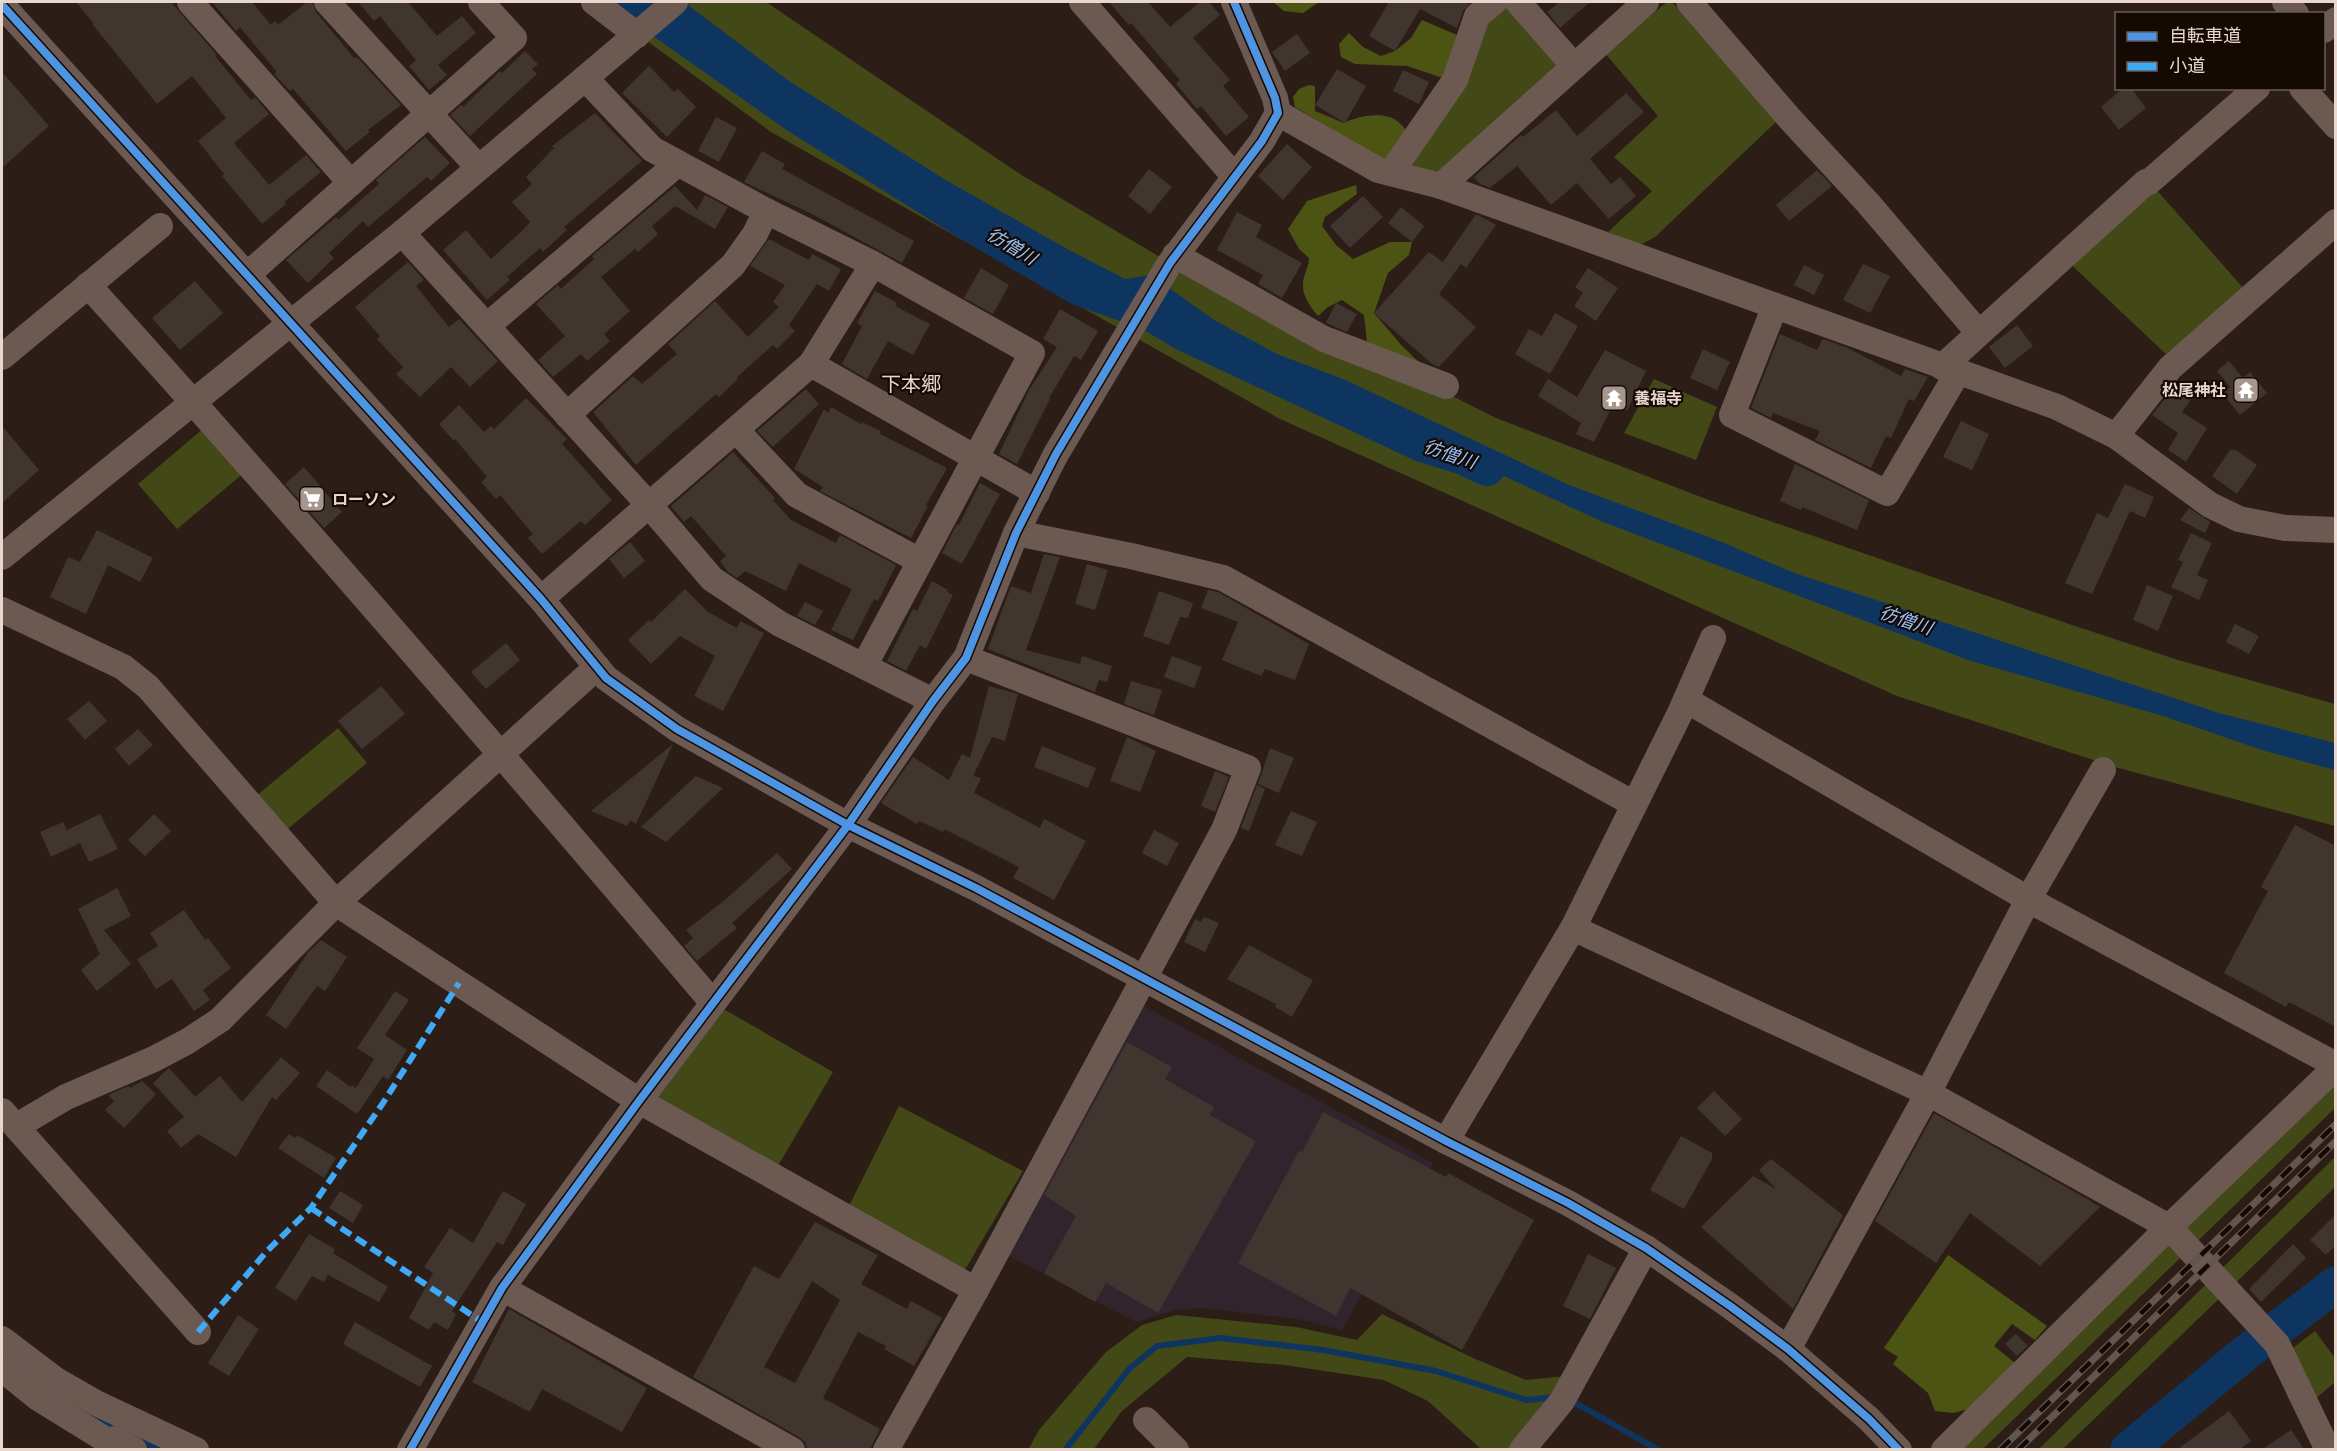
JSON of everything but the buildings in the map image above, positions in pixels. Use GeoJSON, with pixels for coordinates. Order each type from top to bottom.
{"type":"FeatureCollection","features":[{"type":"Feature","properties":{"kind":"street"},"geometry":{"type":"LineString","coordinates":[[190,2],[351,183]]}},
{"type":"Feature","properties":{"kind":"street"},"geometry":{"type":"LineString","coordinates":[[327,2],[478,167]]}},
{"type":"Feature","properties":{"kind":"street"},"geometry":{"type":"LineString","coordinates":[[247,275],[514,38],[481,2]]}},
{"type":"Feature","properties":{"kind":"street"},"geometry":{"type":"LineString","coordinates":[[594,2],[639,33]]}},
{"type":"Feature","properties":{"kind":"street"},"geometry":{"type":"LineString","coordinates":[[2,557],[402,233],[675,2]]}},
{"type":"Feature","properties":{"kind":"street"},"geometry":{"type":"LineString","coordinates":[[1082,2],[1235,177]]}},
{"type":"Feature","properties":{"kind":"street"},"geometry":{"type":"LineString","coordinates":[[410,1449],[502,1288],[639,1101],[848,825],[933,701],[966,658],[1016,533],[1056,454],[1172,259],[1262,141],[1278,113],[1275,98],[1234,2]]}},
{"type":"Feature","properties":{"kind":"street"},"geometry":{"type":"LineString","coordinates":[[1391,173],[1455,80],[1477,16],[1494,2]]}},
{"type":"Feature","properties":{"kind":"street"},"geometry":{"type":"LineString","coordinates":[[1518,2],[1574,66]]}},
{"type":"Feature","properties":{"kind":"street"},"geometry":{"type":"LineString","coordinates":[[1441,186],[1646,2]]}},
{"type":"Feature","properties":{"kind":"street"},"geometry":{"type":"LineString","coordinates":[[1689,2],[1790,119],[1867,202],[1978,332]]}},
{"type":"Feature","properties":{"kind":"street"},"geometry":{"type":"LineString","coordinates":[[2,5],[540,599],[606,678],[677,729],[848,825],[976,888],[1446,1142],[1568,1203],[1646,1248],[1788,1349],[1869,1419],[1899,1449]]}},
{"type":"Feature","properties":{"kind":"street"},"geometry":{"type":"LineString","coordinates":[[585,78],[652,149],[676,164],[873,264],[1032,353],[864,666]]}},
{"type":"Feature","properties":{"kind":"street"},"geometry":{"type":"LineString","coordinates":[[1775,306],[1732,415],[1887,493],[1950,369],[1978,332],[2146,182],[2149,182],[2255,90]]}},
{"type":"Feature","properties":{"kind":"street"},"geometry":{"type":"LineString","coordinates":[[2304,90],[2336,126]]}},
{"type":"Feature","properties":{"kind":"street"},"geometry":{"type":"LineString","coordinates":[[1278,113],[1378,170],[1441,186],[2057,407],[2116,436],[2210,505],[2239,519],[2285,528],[2336,530]]}},
{"type":"Feature","properties":{"kind":"street"},"geometry":{"type":"LineString","coordinates":[[487,326],[676,164]]}},
{"type":"Feature","properties":{"kind":"street"},"geometry":{"type":"LineString","coordinates":[[567,415],[732,265],[755,234],[766,211]]}},
{"type":"Feature","properties":{"kind":"street"},"geometry":{"type":"LineString","coordinates":[[2116,436],[2170,368],[2336,222]]}},
{"type":"Feature","properties":{"kind":"street"},"geometry":{"type":"LineString","coordinates":[[2,357],[160,226]]}},
{"type":"Feature","properties":{"kind":"street"},"geometry":{"type":"LineString","coordinates":[[402,233],[649,505],[712,579],[780,624],[933,701]]}},
{"type":"Feature","properties":{"kind":"street"},"geometry":{"type":"LineString","coordinates":[[1172,259],[1324,339],[1446,386]]}},
{"type":"Feature","properties":{"kind":"street"},"geometry":{"type":"LineString","coordinates":[[540,599],[811,364],[873,264]]}},
{"type":"Feature","properties":{"kind":"street"},"geometry":{"type":"LineString","coordinates":[[88,285],[194,402],[501,754],[713,1003]]}},
{"type":"Feature","properties":{"kind":"street"},"geometry":{"type":"LineString","coordinates":[[811,364],[1036,493]]}},
{"type":"Feature","properties":{"kind":"street"},"geometry":{"type":"LineString","coordinates":[[736,430],[797,495],[920,561]]}},
{"type":"Feature","properties":{"kind":"street"},"geometry":{"type":"LineString","coordinates":[[1016,533],[1223,578],[1634,804]]}},
{"type":"Feature","properties":{"kind":"street"},"geometry":{"type":"LineString","coordinates":[[2,610],[123,668],[148,687],[336,903],[639,1101],[976,1290]]}},
{"type":"Feature","properties":{"kind":"street"},"geometry":{"type":"LineString","coordinates":[[1446,1142],[1573,928],[1686,700],[1713,638]]}},
{"type":"Feature","properties":{"kind":"street"},"geometry":{"type":"LineString","coordinates":[[886,1449],[976,1290],[1224,830],[1248,768],[966,658]]}},
{"type":"Feature","properties":{"kind":"street"},"geometry":{"type":"LineString","coordinates":[[198,1332],[9,1119],[154,1059],[188,1041],[220,1020],[336,903],[597,667]]}},
{"type":"Feature","properties":{"kind":"street"},"geometry":{"type":"LineString","coordinates":[[1686,700],[2029,898],[2336,1066],[1944,1449]]}},
{"type":"Feature","properties":{"kind":"street"},"geometry":{"type":"LineString","coordinates":[[1788,1349],[1928,1093],[2029,898],[2103,770]]}},
{"type":"Feature","properties":{"kind":"street"},"geometry":{"type":"LineString","coordinates":[[1573,928],[1928,1093],[2169,1227],[2277,1344],[2328,1449]]}},
{"type":"Feature","properties":{"kind":"street"},"geometry":{"type":"LineString","coordinates":[[1522,1449],[1562,1401],[1646,1248]]}},
{"type":"Feature","properties":{"kind":"street"},"geometry":{"type":"LineString","coordinates":[[502,1288],[792,1449]]}},
{"type":"Feature","properties":{"kind":"street"},"geometry":{"type":"LineString","coordinates":[[2,1339],[56,1380],[96,1403],[196,1449]]}},
{"type":"Feature","properties":{"kind":"street"},"geometry":{"type":"LineString","coordinates":[[2,1369],[39,1398],[116,1447]]}},
{"type":"Feature","properties":{"kind":"street"},"geometry":{"type":"LineString","coordinates":[[1146,1420],[1176,1449]]}},
{"type":"Feature","properties":{"kind":"shaded area"},"geometry":{"type":"Polygon","coordinates":[[[1138,1003],[1433,1163],[1342,1330],[1298,1319],[1203,1308],[1175,1310],[1136,1322],[1002,1252],[1138,1003]]]}},
{"type":"Feature","properties":{"kind":"green space"},"geometry":{"type":"Polygon","coordinates":[[[594,2],[766,2],[1020,174],[1170,263],[1397,368],[1496,418],[1706,499],[2069,624],[2178,660],[2335,704],[2335,826],[2115,767],[1897,696],[1278,418],[771,132],[594,2]]]}},
{"type":"Feature","properties":{"kind":"green space"},"geometry":{"type":"Polygon","coordinates":[[[1273,2],[1319,2],[1303,13],[1284,11],[1273,2]]]}},
{"type":"Feature","properties":{"kind":"green space"},"geometry":{"type":"Polygon","coordinates":[[[1470,2],[1535,2],[1526,10],[1574,66],[1441,186],[1395,168],[1482,11],[1470,2]]]}},
{"type":"Feature","properties":{"kind":"green space"},"geometry":{"type":"Polygon","coordinates":[[[1667,2],[1672,2],[1778,120],[1655,237],[1640,245],[1608,232],[1652,191],[1614,157],[1658,116],[1605,53],[1667,2]]]}},
{"type":"Feature","properties":{"kind":"green space"},"geometry":{"type":"Polygon","coordinates":[[[1422,20],[1457,35],[1459,44],[1449,75],[1440,77],[1407,66],[1355,64],[1341,57],[1339,44],[1349,33],[1363,47],[1381,56],[1395,51],[1411,38],[1422,20]]]}},
{"type":"Feature","properties":{"kind":"green space"},"geometry":{"type":"Polygon","coordinates":[[[1309,85],[1315,86],[1315,111],[1344,123],[1356,118],[1378,115],[1392,118],[1402,125],[1414,140],[1382,160],[1295,107],[1293,97],[1299,89],[1309,85]]]}},
{"type":"Feature","properties":{"kind":"green space"},"geometry":{"type":"Polygon","coordinates":[[[1356,185],[1357,194],[1325,217],[1322,226],[1336,245],[1353,259],[1390,242],[1412,242],[1409,255],[1388,273],[1374,313],[1420,363],[1367,342],[1364,315],[1342,300],[1328,307],[1318,316],[1305,297],[1303,281],[1309,258],[1299,249],[1288,229],[1307,201],[1356,185]]]}},
{"type":"Feature","properties":{"kind":"green space"},"geometry":{"type":"Polygon","coordinates":[[[2153,186],[2245,290],[2166,354],[2063,257],[2153,186]]]}},
{"type":"Feature","properties":{"kind":"green space"},"geometry":{"type":"Polygon","coordinates":[[[1654,379],[1717,407],[1696,460],[1624,433],[1654,379]]]}},
{"type":"Feature","properties":{"kind":"green space"},"geometry":{"type":"Polygon","coordinates":[[[211,422],[251,467],[177,529],[138,484],[211,422]]]}},
{"type":"Feature","properties":{"kind":"green space"},"geometry":{"type":"Polygon","coordinates":[[[338,728],[367,763],[278,837],[249,802],[338,728]]]}},
{"type":"Feature","properties":{"kind":"green space"},"geometry":{"type":"Polygon","coordinates":[[[713,1003],[833,1072],[772,1176],[639,1101],[713,1003]]]}},
{"type":"Feature","properties":{"kind":"green space"},"geometry":{"type":"Polygon","coordinates":[[[2335,1067],[2335,1108],[1983,1449],[1952,1450],[2335,1067]]]}},
{"type":"Feature","properties":{"kind":"green space"},"geometry":{"type":"Polygon","coordinates":[[[899,1106],[1023,1171],[962,1275],[844,1216],[899,1106]]]}},
{"type":"Feature","properties":{"kind":"green space"},"geometry":{"type":"Polygon","coordinates":[[[2335,1157],[2335,1187],[2063,1449],[2038,1450],[2335,1157]]]}},
{"type":"Feature","properties":{"kind":"green space"},"geometry":{"type":"Polygon","coordinates":[[[1948,1255],[2047,1326],[2035,1340],[2012,1324],[1994,1346],[2015,1363],[1969,1409],[1953,1413],[1935,1411],[1928,1393],[1893,1364],[1898,1357],[1884,1348],[1948,1255]]]}},
{"type":"Feature","properties":{"kind":"green space"},"geometry":{"type":"Polygon","coordinates":[[[1382,1314],[1473,1358],[1526,1380],[1577,1375],[1519,1449],[1481,1449],[1428,1401],[1384,1380],[1285,1365],[1187,1357],[1121,1412],[1094,1449],[1028,1450],[1039,1430],[1106,1352],[1142,1325],[1176,1315],[1296,1327],[1357,1340],[1382,1314]]]}},
{"type":"Feature","properties":{"kind":"green space"},"geometry":{"type":"Polygon","coordinates":[[[2315,1331],[2335,1358],[2335,1382],[2313,1401],[2289,1351],[2315,1331]]]}},
{"type":"Feature","properties":{"kind":"water"},"geometry":{"type":"Polygon","coordinates":[[[636,2],[684,2],[789,81],[944,179],[1125,279],[1151,275],[1214,320],[1277,354],[1343,379],[1569,485],[1722,542],[1794,573],[2219,713],[2335,743],[2335,770],[2265,751],[2163,716],[1971,661],[1603,522],[1482,466],[1408,438],[1230,355],[1143,309],[1091,291],[946,209],[872,162],[753,84],[636,2]]]}},
{"type":"Feature","properties":{"kind":"waterway","name":"彷僧川"},"geometry":{"type":"LineString","coordinates":[[636,2],[798,116],[966,221],[1078,287],[1151,313],[1184,333],[1422,444],[1461,456],[1487,468]]}},
{"type":"Feature","properties":{"kind":"waterway"},"geometry":{"type":"LineString","coordinates":[[2128,1450],[2243,1355],[2336,1284]]}},
{"type":"Feature","properties":{"kind":"waterway"},"geometry":{"type":"LineString","coordinates":[[1065,1450],[1130,1368],[1157,1346],[1221,1338],[1323,1350],[1436,1371],[1526,1400],[1555,1397]]}},
{"type":"Feature","properties":{"kind":"waterway"},"geometry":{"type":"LineString","coordinates":[[1570,1400],[1659,1450]]}},
{"type":"Feature","properties":{"kind":"waterway"},"geometry":{"type":"LineString","coordinates":[[82,1409],[117,1429]]}},
{"type":"Feature","properties":{"kind":"waterway"},"geometry":{"type":"LineString","coordinates":[[137,1439],[160,1450]]}},
{"type":"Feature","properties":{"kind":"railway"},"geometry":{"type":"LineString","coordinates":[[2000,1450],[2336,1124]]}},
{"type":"Feature","properties":{"kind":"railway"},"geometry":{"type":"LineString","coordinates":[[2018,1450],[2336,1141]]}},
{"type":"Feature","properties":{"kind":"marked path"},"geometry":{"type":"LineString","coordinates":[[198,1332],[267,1251],[311,1208],[383,1103],[459,983]]}},
{"type":"Feature","properties":{"kind":"marked path"},"geometry":{"type":"LineString","coordinates":[[311,1208],[482,1322]]}},
{"type":"Feature","properties":{"kind":"cycle path"},"geometry":{"type":"LineString","coordinates":[[410,1450],[502,1288],[639,1101],[848,825],[933,701],[966,658],[1016,533],[1056,454],[1170,263],[1262,141],[1278,113],[1275,98],[1234,2]]}},
{"type":"Feature","properties":{"kind":"cycle path"},"geometry":{"type":"LineString","coordinates":[[2,5],[541,599],[606,678],[677,729],[848,825],[976,888],[1446,1141],[1568,1203],[1646,1248],[1788,1349],[1869,1419],[1899,1450]]}},
{"type":"Feature","properties":{"kind":"place","name":"松尾神社"},"geometry":{"type":"Point","coordinates":[2246,390]}},
{"type":"Feature","properties":{"kind":"place","name":"養福寺"},"geometry":{"type":"Point","coordinates":[1614,398]}},
{"type":"Feature","properties":{"kind":"place","name":"ローソン"},"geometry":{"type":"Point","coordinates":[312,499]}},
{"type":"Feature","properties":{"kind":"district","name":"下本郷"},"geometry":{"type":"Point","coordinates":[911,384]}}]}
